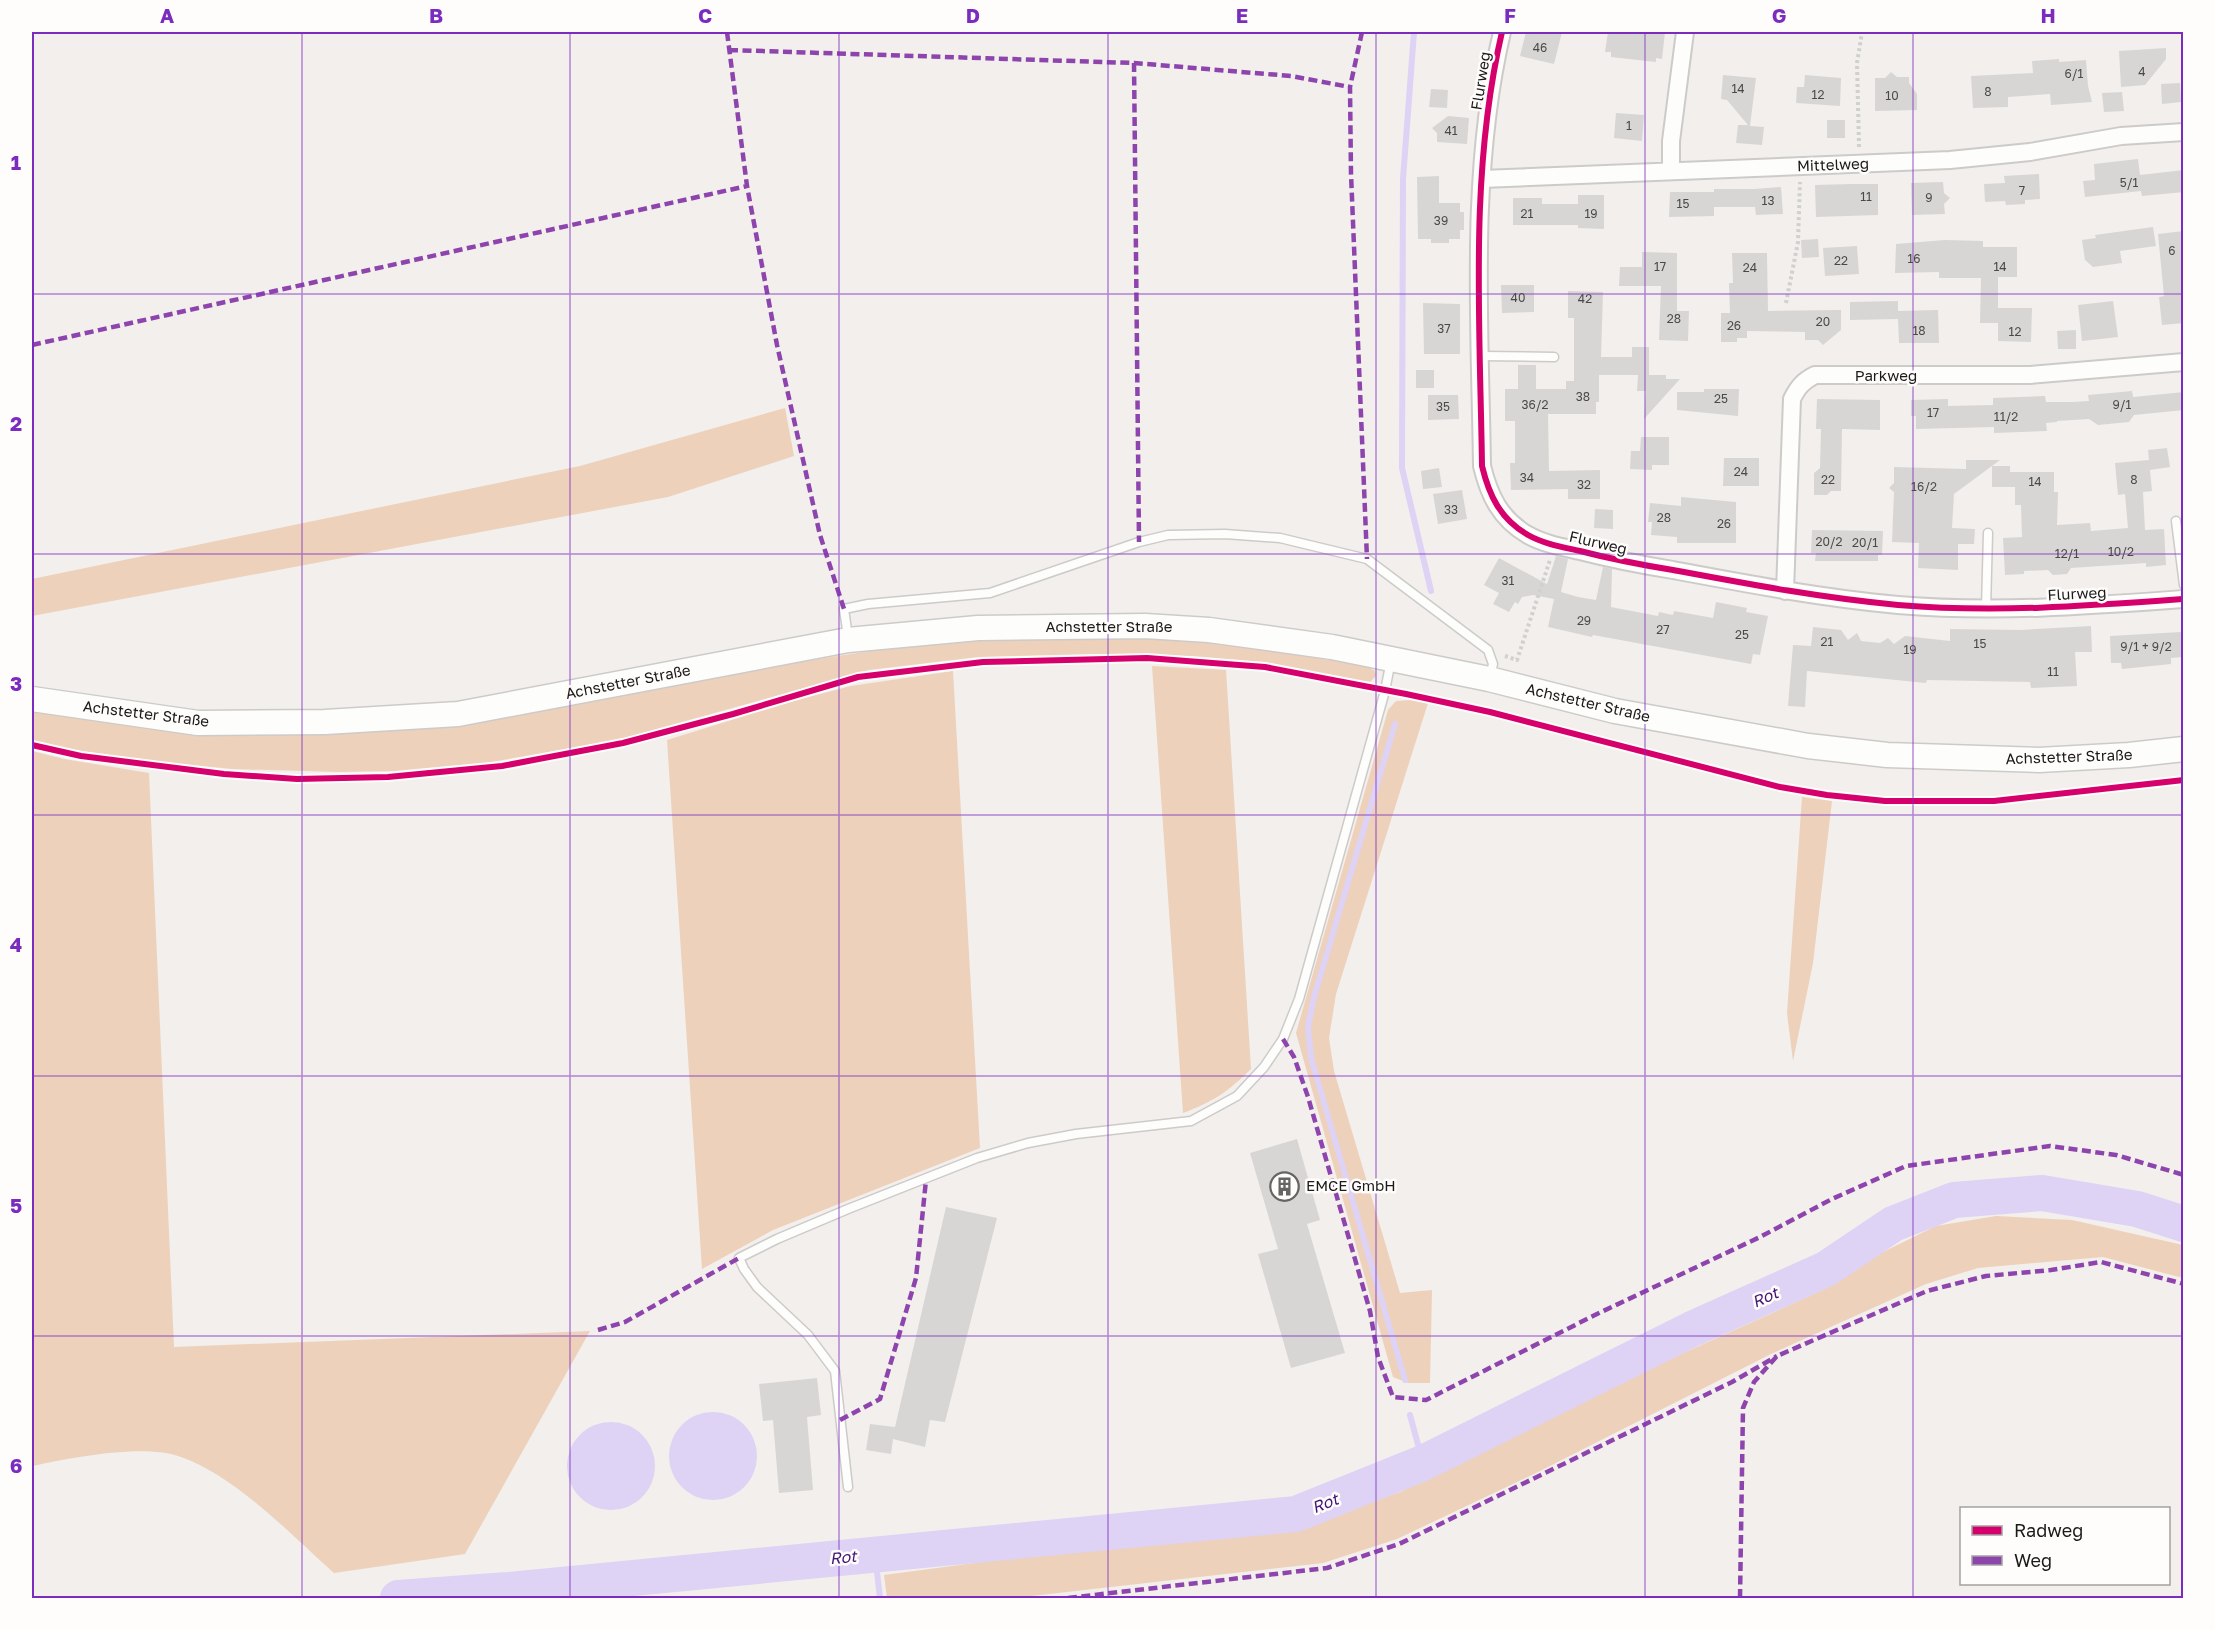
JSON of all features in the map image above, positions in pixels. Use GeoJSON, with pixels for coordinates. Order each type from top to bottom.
{"type":"FeatureCollection","features":[{"type":"Feature","properties":{"kind":"main road","name":"Achstetter Straße"},"geometry":{"type":"LineString","coordinates":[[32,699],[198,723],[325,722],[458,714],[849,640],[978,628],[1145,626],[1209,630],[1274,638],[1392,658],[1489,679],[1615,711],[1808,746],[1887,755],[2039,760],[2129,755],[2184,748]]}},
{"type":"Feature","properties":{"kind":"street","name":"Flurweg"},"geometry":{"type":"LineString","coordinates":[[1502,32],[1493,72],[1482,179],[1479,267],[1482,466],[1487,487],[1496,506],[1509,520],[1527,534],[1555,545],[1617,560],[1785,591],[1898,605],[1986,609],[2083,606],[2184,599]]}},
{"type":"Feature","properties":{"kind":"street"},"geometry":{"type":"LineString","coordinates":[[1671,171],[1671,141],[1685,32]]}},
{"type":"Feature","properties":{"kind":"street","name":"Mittelweg"},"geometry":{"type":"LineString","coordinates":[[1482,179],[1950,160],[2030,152],[2121,136],[2184,132]]}},
{"type":"Feature","properties":{"kind":"street","name":"Parkweg"},"geometry":{"type":"LineString","coordinates":[[1785,591],[1792,399],[1799,386],[1806,380],[1815,375],[2030,375],[2184,362]]}},
{"type":"Feature","properties":{"kind":"lane"},"geometry":{"type":"LineString","coordinates":[[1481,356],[1554,357]]}},
{"type":"Feature","properties":{"kind":"lane"},"geometry":{"type":"LineString","coordinates":[[2176,521],[2184,585]]}},
{"type":"Feature","properties":{"kind":"lane"},"geometry":{"type":"LineString","coordinates":[[1986,609],[1988,533]]}},
{"type":"Feature","properties":{"kind":"lane"},"geometry":{"type":"LineString","coordinates":[[849,640],[844,609],[868,604],[990,593],[1139,542],[1168,535],[1225,534],[1280,538],[1367,559],[1488,650],[1492,664],[1489,679]]}},
{"type":"Feature","properties":{"kind":"lane"},"geometry":{"type":"LineString","coordinates":[[848,1487],[835,1371],[808,1335],[757,1287],[739,1258],[838,1213],[977,1158],[1028,1143],[1076,1134],[1191,1121],[1237,1096],[1264,1067],[1283,1040],[1299,999],[1385,691],[1392,658]]}},
{"type":"Feature","properties":{"kind":"path"},"geometry":{"type":"LineString","coordinates":[[1859,164],[1857,63],[1862,32]]}},
{"type":"Feature","properties":{"kind":"path"},"geometry":{"type":"LineString","coordinates":[[1786,303],[1798,242],[1800,166]]}},
{"type":"Feature","properties":{"kind":"path"},"geometry":{"type":"LineString","coordinates":[[1488,650],[1517,660],[1555,545]]}},
{"type":"Feature","properties":{"kind":"shaded area"},"geometry":{"type":"Polygon","coordinates":[[[785,408],[794,456],[668,497],[32,616],[32,579],[580,466],[785,408]]]}},
{"type":"Feature","properties":{"kind":"shaded area"},"geometry":{"type":"Polygon","coordinates":[[[1007,637],[1128,637],[1218,643],[1368,667],[1375,671],[1376,676],[1370,682],[1360,681],[1263,662],[1193,656],[1091,654],[978,657],[869,670],[617,740],[491,762],[394,771],[232,769],[75,750],[32,740],[32,711],[88,720],[274,731],[779,665],[903,646],[1007,637]]]}},
{"type":"Feature","properties":{"kind":"shaded area"},"geometry":{"type":"Polygon","coordinates":[[[1152,666],[1226,670],[1251,1069],[1220,1095],[1183,1113],[1152,666]]]}},
{"type":"Feature","properties":{"kind":"shaded area"},"geometry":{"type":"Polygon","coordinates":[[[953,671],[980,1148],[773,1230],[702,1269],[667,740],[793,701],[851,686],[953,671]]]}},
{"type":"Feature","properties":{"kind":"shaded area"},"geometry":{"type":"Polygon","coordinates":[[[1411,700],[1428,703],[1336,994],[1329,1038],[1334,1071],[1400,1293],[1432,1290],[1430,1383],[1408,1383],[1393,1377],[1296,1033],[1388,710],[1396,701],[1411,700]]]}},
{"type":"Feature","properties":{"kind":"shaded area"},"geometry":{"type":"Polygon","coordinates":[[[32,751],[64,759],[149,773],[174,1347],[590,1331],[465,1554],[334,1573],[242,1492],[202,1466],[181,1457],[147,1451],[107,1453],[32,1466],[32,751]]]}},
{"type":"Feature","properties":{"kind":"shaded area"},"geometry":{"type":"Polygon","coordinates":[[[1802,797],[1832,801],[1813,963],[1793,1061],[1787,1013],[1802,797]]]}},
{"type":"Feature","properties":{"kind":"shaded area"},"geometry":{"type":"Polygon","coordinates":[[[1996,1216],[2072,1220],[2183,1245],[2183,1278],[2103,1257],[1978,1268],[1926,1284],[1771,1354],[1538,1472],[1397,1539],[1323,1563],[1013,1598],[887,1598],[884,1575],[1132,1544],[1236,1536],[1311,1521],[1400,1492],[1648,1369],[1823,1290],[1881,1253],[1936,1226],[1996,1216]]]}},
{"type":"Feature","properties":{"kind":"shaded area"},"geometry":{"type":"Polygon","coordinates":[[[713,1412],[730,1416],[744,1425],[753,1439],[757,1456],[753,1473],[744,1487],[730,1496],[713,1500],[696,1496],[682,1487],[673,1473],[669,1456],[673,1439],[682,1425],[696,1416],[713,1412]]]}},
{"type":"Feature","properties":{"kind":"shaded area"},"geometry":{"type":"Polygon","coordinates":[[[611,1422],[628,1426],[642,1435],[651,1449],[655,1466],[651,1483],[642,1497],[628,1506],[611,1510],[594,1506],[580,1497],[571,1483],[567,1466],[571,1449],[580,1435],[594,1426],[611,1422]]]}},
{"type":"Feature","properties":{"kind":"building"},"geometry":{"type":"Polygon","coordinates":[[[1526,32],[1562,32],[1554,64],[1520,56],[1526,32]]]}},
{"type":"Feature","properties":{"kind":"building"},"geometry":{"type":"Polygon","coordinates":[[[1608,32],[1665,32],[1662,59],[1656,58],[1656,62],[1611,57],[1611,52],[1605,52],[1608,32]]]}},
{"type":"Feature","properties":{"kind":"building"},"geometry":{"type":"Polygon","coordinates":[[[2166,48],[2166,59],[2145,85],[2121,87],[2119,51],[2166,48]]]}},
{"type":"Feature","properties":{"kind":"building"},"geometry":{"type":"Polygon","coordinates":[[[2059,59],[2059,62],[2086,60],[2092,102],[2051,105],[2050,94],[2008,97],[2008,107],[1973,108],[1971,76],[2033,73],[2032,61],[2059,59]]]}},
{"type":"Feature","properties":{"kind":"building"},"geometry":{"type":"Polygon","coordinates":[[[1891,72],[1897,77],[1909,77],[1909,83],[1917,94],[1917,110],[1875,111],[1875,78],[1885,78],[1891,72]]]}},
{"type":"Feature","properties":{"kind":"building"},"geometry":{"type":"Polygon","coordinates":[[[1723,75],[1756,78],[1750,126],[1764,127],[1762,145],[1736,143],[1738,125],[1748,125],[1727,100],[1721,99],[1723,75]]]}},
{"type":"Feature","properties":{"kind":"building"},"geometry":{"type":"Polygon","coordinates":[[[1805,75],[1841,78],[1840,106],[1796,103],[1797,87],[1804,87],[1805,75]]]}},
{"type":"Feature","properties":{"kind":"building"},"geometry":{"type":"Polygon","coordinates":[[[2180,83],[2181,102],[2162,104],[2161,84],[2180,83]]]}},
{"type":"Feature","properties":{"kind":"building"},"geometry":{"type":"Polygon","coordinates":[[[1431,89],[1448,90],[1447,108],[1429,107],[1431,89]]]}},
{"type":"Feature","properties":{"kind":"building"},"geometry":{"type":"Polygon","coordinates":[[[2122,92],[2124,111],[2104,112],[2102,93],[2122,92]]]}},
{"type":"Feature","properties":{"kind":"building"},"geometry":{"type":"Polygon","coordinates":[[[1616,113],[1644,115],[1642,141],[1614,138],[1616,113]]]}},
{"type":"Feature","properties":{"kind":"building"},"geometry":{"type":"Polygon","coordinates":[[[1448,116],[1469,118],[1467,144],[1437,142],[1437,133],[1432,128],[1448,116]]]}},
{"type":"Feature","properties":{"kind":"building"},"geometry":{"type":"Polygon","coordinates":[[[1827,120],[1845,120],[1845,138],[1827,138],[1827,120]]]}},
{"type":"Feature","properties":{"kind":"building"},"geometry":{"type":"Polygon","coordinates":[[[2138,159],[2140,175],[2184,170],[2184,192],[2142,196],[2141,191],[2085,197],[2083,181],[2095,180],[2094,164],[2138,159]]]}},
{"type":"Feature","properties":{"kind":"building"},"geometry":{"type":"Polygon","coordinates":[[[2039,174],[2040,199],[2025,200],[2025,204],[2006,205],[2005,201],[1985,202],[1984,184],[2005,183],[2004,176],[2039,174]]]}},
{"type":"Feature","properties":{"kind":"building"},"geometry":{"type":"Polygon","coordinates":[[[1439,176],[1439,203],[1460,203],[1460,212],[1464,212],[1464,230],[1460,230],[1460,239],[1449,239],[1449,243],[1431,243],[1431,239],[1418,239],[1417,177],[1439,176]]]}},
{"type":"Feature","properties":{"kind":"building"},"geometry":{"type":"Polygon","coordinates":[[[1943,182],[1944,193],[1950,198],[1944,204],[1945,214],[1912,215],[1911,183],[1943,182]]]}},
{"type":"Feature","properties":{"kind":"building"},"geometry":{"type":"Polygon","coordinates":[[[1878,184],[1878,215],[1816,217],[1815,185],[1878,184]]]}},
{"type":"Feature","properties":{"kind":"building"},"geometry":{"type":"Polygon","coordinates":[[[1781,187],[1783,214],[1756,215],[1755,207],[1714,207],[1714,216],[1669,217],[1670,192],[1714,192],[1714,189],[1781,187]]]}},
{"type":"Feature","properties":{"kind":"building"},"geometry":{"type":"Polygon","coordinates":[[[1578,195],[1604,195],[1604,229],[1578,228],[1578,225],[1513,225],[1513,198],[1542,198],[1542,204],[1578,204],[1578,195]]]}},
{"type":"Feature","properties":{"kind":"building"},"geometry":{"type":"Polygon","coordinates":[[[2153,227],[2156,246],[2120,251],[2122,263],[2093,267],[2085,260],[2082,240],[2096,238],[2095,235],[2153,227]]]}},
{"type":"Feature","properties":{"kind":"building"},"geometry":{"type":"Polygon","coordinates":[[[2184,231],[2184,323],[2162,325],[2159,297],[2164,296],[2158,234],[2184,231]]]}},
{"type":"Feature","properties":{"kind":"building"},"geometry":{"type":"Polygon","coordinates":[[[1818,239],[1819,257],[1802,258],[1801,240],[1818,239]]]}},
{"type":"Feature","properties":{"kind":"building"},"geometry":{"type":"Polygon","coordinates":[[[1945,240],[1983,241],[1983,247],[2017,247],[2017,277],[1998,277],[1998,308],[2032,308],[2031,342],[1998,341],[1998,323],[1980,323],[1981,278],[1939,278],[1939,272],[1895,273],[1896,244],[1945,240]]]}},
{"type":"Feature","properties":{"kind":"building"},"geometry":{"type":"Polygon","coordinates":[[[1857,246],[1859,274],[1825,276],[1823,248],[1857,246]]]}},
{"type":"Feature","properties":{"kind":"building"},"geometry":{"type":"Polygon","coordinates":[[[1642,252],[1677,253],[1677,311],[1689,311],[1688,341],[1659,340],[1661,286],[1619,286],[1620,267],[1642,267],[1642,252]]]}},
{"type":"Feature","properties":{"kind":"building"},"geometry":{"type":"Polygon","coordinates":[[[1732,253],[1767,253],[1768,311],[1841,310],[1841,330],[1823,345],[1818,340],[1805,340],[1805,332],[1747,331],[1747,338],[1737,338],[1737,342],[1721,342],[1721,313],[1730,313],[1729,283],[1733,283],[1732,253]]]}},
{"type":"Feature","properties":{"kind":"building"},"geometry":{"type":"Polygon","coordinates":[[[1501,285],[1534,285],[1534,312],[1502,313],[1501,285]]]}},
{"type":"Feature","properties":{"kind":"building"},"geometry":{"type":"Polygon","coordinates":[[[1568,291],[1603,292],[1601,357],[1632,357],[1632,347],[1649,347],[1649,375],[1666,375],[1666,379],[1680,379],[1644,419],[1646,391],[1637,391],[1638,375],[1599,375],[1599,402],[1596,402],[1596,414],[1548,414],[1549,471],[1600,470],[1600,499],[1568,499],[1568,489],[1511,490],[1510,463],[1515,463],[1515,421],[1505,421],[1505,389],[1518,389],[1518,365],[1536,365],[1536,389],[1566,389],[1566,381],[1574,381],[1574,318],[1568,318],[1568,291]]]}},
{"type":"Feature","properties":{"kind":"building"},"geometry":{"type":"Polygon","coordinates":[[[1898,301],[1898,311],[1938,310],[1939,343],[1899,343],[1898,319],[1850,320],[1850,302],[1898,301]]]}},
{"type":"Feature","properties":{"kind":"building"},"geometry":{"type":"Polygon","coordinates":[[[2113,301],[2118,337],[2082,341],[2078,305],[2113,301]]]}},
{"type":"Feature","properties":{"kind":"building"},"geometry":{"type":"Polygon","coordinates":[[[1423,303],[1460,304],[1460,354],[1424,354],[1423,303]]]}},
{"type":"Feature","properties":{"kind":"building"},"geometry":{"type":"Polygon","coordinates":[[[2076,330],[2076,349],[2058,349],[2057,331],[2076,330]]]}},
{"type":"Feature","properties":{"kind":"building"},"geometry":{"type":"Polygon","coordinates":[[[1416,370],[1434,370],[1434,388],[1416,388],[1416,370]]]}},
{"type":"Feature","properties":{"kind":"building"},"geometry":{"type":"Polygon","coordinates":[[[1704,389],[1739,389],[1738,416],[1677,410],[1677,392],[1704,392],[1704,389]]]}},
{"type":"Feature","properties":{"kind":"building"},"geometry":{"type":"Polygon","coordinates":[[[2132,391],[2133,397],[2184,392],[2184,410],[2134,415],[2129,422],[2098,425],[2089,419],[2057,421],[2046,423],[2047,431],[1994,433],[1994,427],[1916,429],[1916,416],[1911,416],[1911,400],[1948,399],[1948,406],[1993,405],[1993,398],[2045,396],[2046,402],[2072,402],[2089,401],[2088,395],[2132,391]]]}},
{"type":"Feature","properties":{"kind":"building"},"geometry":{"type":"Polygon","coordinates":[[[1428,395],[1458,395],[1459,419],[1428,420],[1428,395]]]}},
{"type":"Feature","properties":{"kind":"building"},"geometry":{"type":"Polygon","coordinates":[[[1817,399],[1880,400],[1880,430],[1842,429],[1841,491],[1831,491],[1827,495],[1814,495],[1814,473],[1820,468],[1821,429],[1816,429],[1817,399]]]}},
{"type":"Feature","properties":{"kind":"building"},"geometry":{"type":"Polygon","coordinates":[[[1641,437],[1669,437],[1669,465],[1652,465],[1652,470],[1630,469],[1631,451],[1640,451],[1641,437]]]}},
{"type":"Feature","properties":{"kind":"building"},"geometry":{"type":"Polygon","coordinates":[[[2167,448],[2170,467],[2150,470],[2148,450],[2167,448]]]}},
{"type":"Feature","properties":{"kind":"building"},"geometry":{"type":"Polygon","coordinates":[[[1724,458],[1759,458],[1759,486],[1723,486],[1724,458]]]}},
{"type":"Feature","properties":{"kind":"building"},"geometry":{"type":"Polygon","coordinates":[[[1966,460],[2000,460],[1954,494],[1952,528],[1975,529],[1974,544],[1958,544],[1958,570],[1918,568],[1919,543],[1892,542],[1894,492],[1889,488],[1894,483],[1894,467],[1966,469],[1966,460]]]}},
{"type":"Feature","properties":{"kind":"building"},"geometry":{"type":"Polygon","coordinates":[[[2149,460],[2152,491],[2143,492],[2145,530],[2164,529],[2166,565],[2146,567],[2146,563],[2071,568],[2067,574],[2053,575],[2048,570],[2005,575],[2003,538],[2022,537],[2021,505],[2015,505],[2015,487],[1992,487],[1992,466],[2010,466],[2010,472],[2054,472],[2054,492],[2058,492],[2057,525],[2090,523],[2091,531],[2128,528],[2125,494],[2118,495],[2115,463],[2149,460]]]}},
{"type":"Feature","properties":{"kind":"building"},"geometry":{"type":"Polygon","coordinates":[[[1439,468],[1442,487],[1423,489],[1421,471],[1439,468]]]}},
{"type":"Feature","properties":{"kind":"building"},"geometry":{"type":"Polygon","coordinates":[[[1462,490],[1467,519],[1438,524],[1433,494],[1462,490]]]}},
{"type":"Feature","properties":{"kind":"building"},"geometry":{"type":"Polygon","coordinates":[[[1681,497],[1736,502],[1736,543],[1677,543],[1677,537],[1651,535],[1652,522],[1648,522],[1650,503],[1681,506],[1681,497]]]}},
{"type":"Feature","properties":{"kind":"building"},"geometry":{"type":"Polygon","coordinates":[[[1595,509],[1613,510],[1613,529],[1594,528],[1595,509]]]}},
{"type":"Feature","properties":{"kind":"building"},"geometry":{"type":"Polygon","coordinates":[[[1812,530],[1883,531],[1882,555],[1878,555],[1878,561],[1815,561],[1816,553],[1811,553],[1812,530]]]}},
{"type":"Feature","properties":{"kind":"building"},"geometry":{"type":"Polygon","coordinates":[[[1556,556],[1568,559],[1561,592],[1578,597],[1596,600],[1603,567],[1612,569],[1611,607],[1658,616],[1659,612],[1673,615],[1674,611],[1713,618],[1716,602],[1747,608],[1746,612],[1768,616],[1760,655],[1753,654],[1751,664],[1593,635],[1592,637],[1548,627],[1554,599],[1533,595],[1522,597],[1518,604],[1515,602],[1509,612],[1493,604],[1499,593],[1484,585],[1499,558],[1547,584],[1556,556]]]}},
{"type":"Feature","properties":{"kind":"building"},"geometry":{"type":"Polygon","coordinates":[[[2091,626],[2092,652],[2075,652],[2077,686],[2031,688],[2030,682],[1927,680],[1926,683],[1807,671],[1805,707],[1788,706],[1793,645],[1811,646],[1813,627],[1841,630],[1848,640],[1857,633],[1861,641],[1880,643],[1888,638],[1894,644],[1905,636],[1950,641],[1950,629],[2021,630],[2091,626]]]}},
{"type":"Feature","properties":{"kind":"building"},"geometry":{"type":"Polygon","coordinates":[[[2181,632],[2182,657],[2171,658],[2171,664],[2122,669],[2121,663],[2111,663],[2110,636],[2181,632]]]}},
{"type":"Feature","properties":{"kind":"building"},"geometry":{"type":"Polygon","coordinates":[[[1297,1139],[1320,1220],[1307,1224],[1345,1353],[1291,1368],[1258,1254],[1278,1249],[1250,1153],[1297,1139]]]}},
{"type":"Feature","properties":{"kind":"building"},"geometry":{"type":"Polygon","coordinates":[[[946,1207],[997,1218],[945,1422],[930,1420],[925,1447],[893,1439],[891,1454],[866,1450],[870,1424],[895,1427],[946,1207]]]}},
{"type":"Feature","properties":{"kind":"building"},"geometry":{"type":"Polygon","coordinates":[[[817,1378],[821,1415],[807,1417],[813,1490],[779,1493],[773,1420],[763,1421],[759,1384],[817,1378]]]}},
{"type":"Feature","properties":{"kind":"waterway"},"geometry":{"type":"LineString","coordinates":[[1414,32],[1403,179],[1402,468],[1431,591]]}},
{"type":"Feature","properties":{"kind":"waterway"},"geometry":{"type":"LineString","coordinates":[[1395,724],[1314,997],[1308,1027],[1311,1058],[1405,1380]]}},
{"type":"Feature","properties":{"kind":"waterway","name":"Rot"},"geometry":{"type":"LineString","coordinates":[[398,1598],[508,1590],[1296,1514],[1423,1463],[1692,1329],[1826,1269],[1893,1224],[1954,1200],[2042,1193],[2137,1209],[2184,1224]]}},
{"type":"Feature","properties":{"kind":"waterway"},"geometry":{"type":"LineString","coordinates":[[1410,1415],[1423,1463]]}},
{"type":"Feature","properties":{"kind":"waterway"},"geometry":{"type":"LineString","coordinates":[[875,1555],[880,1598]]}},
{"type":"Feature","properties":{"kind":"marked path"},"geometry":{"type":"LineString","coordinates":[[727,32],[747,186],[777,345],[820,535],[844,609]]}},
{"type":"Feature","properties":{"kind":"marked path"},"geometry":{"type":"LineString","coordinates":[[1362,32],[1350,87],[1351,174],[1367,559]]}},
{"type":"Feature","properties":{"kind":"marked path"},"geometry":{"type":"LineString","coordinates":[[729,50],[1134,63],[1291,76],[1350,87]]}},
{"type":"Feature","properties":{"kind":"marked path"},"geometry":{"type":"LineString","coordinates":[[1134,63],[1139,542]]}},
{"type":"Feature","properties":{"kind":"marked path"},"geometry":{"type":"LineString","coordinates":[[32,345],[747,186]]}},
{"type":"Feature","properties":{"kind":"marked path"},"geometry":{"type":"LineString","coordinates":[[1283,1039],[1294,1057],[1308,1097],[1370,1311],[1378,1357],[1393,1397],[1426,1400],[1597,1314],[1760,1237],[1832,1199],[1906,1166],[2050,1146],[2116,1155],[2184,1175]]}},
{"type":"Feature","properties":{"kind":"marked path"},"geometry":{"type":"LineString","coordinates":[[840,1420],[880,1399],[916,1278],[926,1180]]}},
{"type":"Feature","properties":{"kind":"marked path"},"geometry":{"type":"LineString","coordinates":[[598,1330],[625,1322],[739,1258]]}},
{"type":"Feature","properties":{"kind":"marked path"},"geometry":{"type":"LineString","coordinates":[[1740,1598],[1743,1408],[1754,1382],[1777,1356],[1927,1291],[1986,1276],[2051,1270],[2101,1262],[2184,1284]]}},
{"type":"Feature","properties":{"kind":"marked path"},"geometry":{"type":"LineString","coordinates":[[1068,1598],[1327,1568],[1399,1544],[1732,1382],[1777,1356]]}},
{"type":"Feature","properties":{"kind":"cycle path"},"geometry":{"type":"LineString","coordinates":[[1502,32],[1492,85],[1481,193],[1479,302],[1482,466],[1488,487],[1497,505],[1518,529],[1547,543],[1615,559],[1785,590],[1898,605],[2005,608],[2184,599]]}},
{"type":"Feature","properties":{"kind":"cycle path"},"geometry":{"type":"LineString","coordinates":[[32,745],[81,756],[224,774],[297,779],[388,777],[502,766],[623,743],[733,714],[858,677],[983,662],[1147,658],[1265,667],[1406,694],[1490,712],[1780,787],[1827,795],[1885,801],[1994,801],[2184,780]]}},
{"type":"Feature","properties":{"kind":"place","name":"EMCE GmbH"},"geometry":{"type":"Point","coordinates":[1285,1186]}}]}
